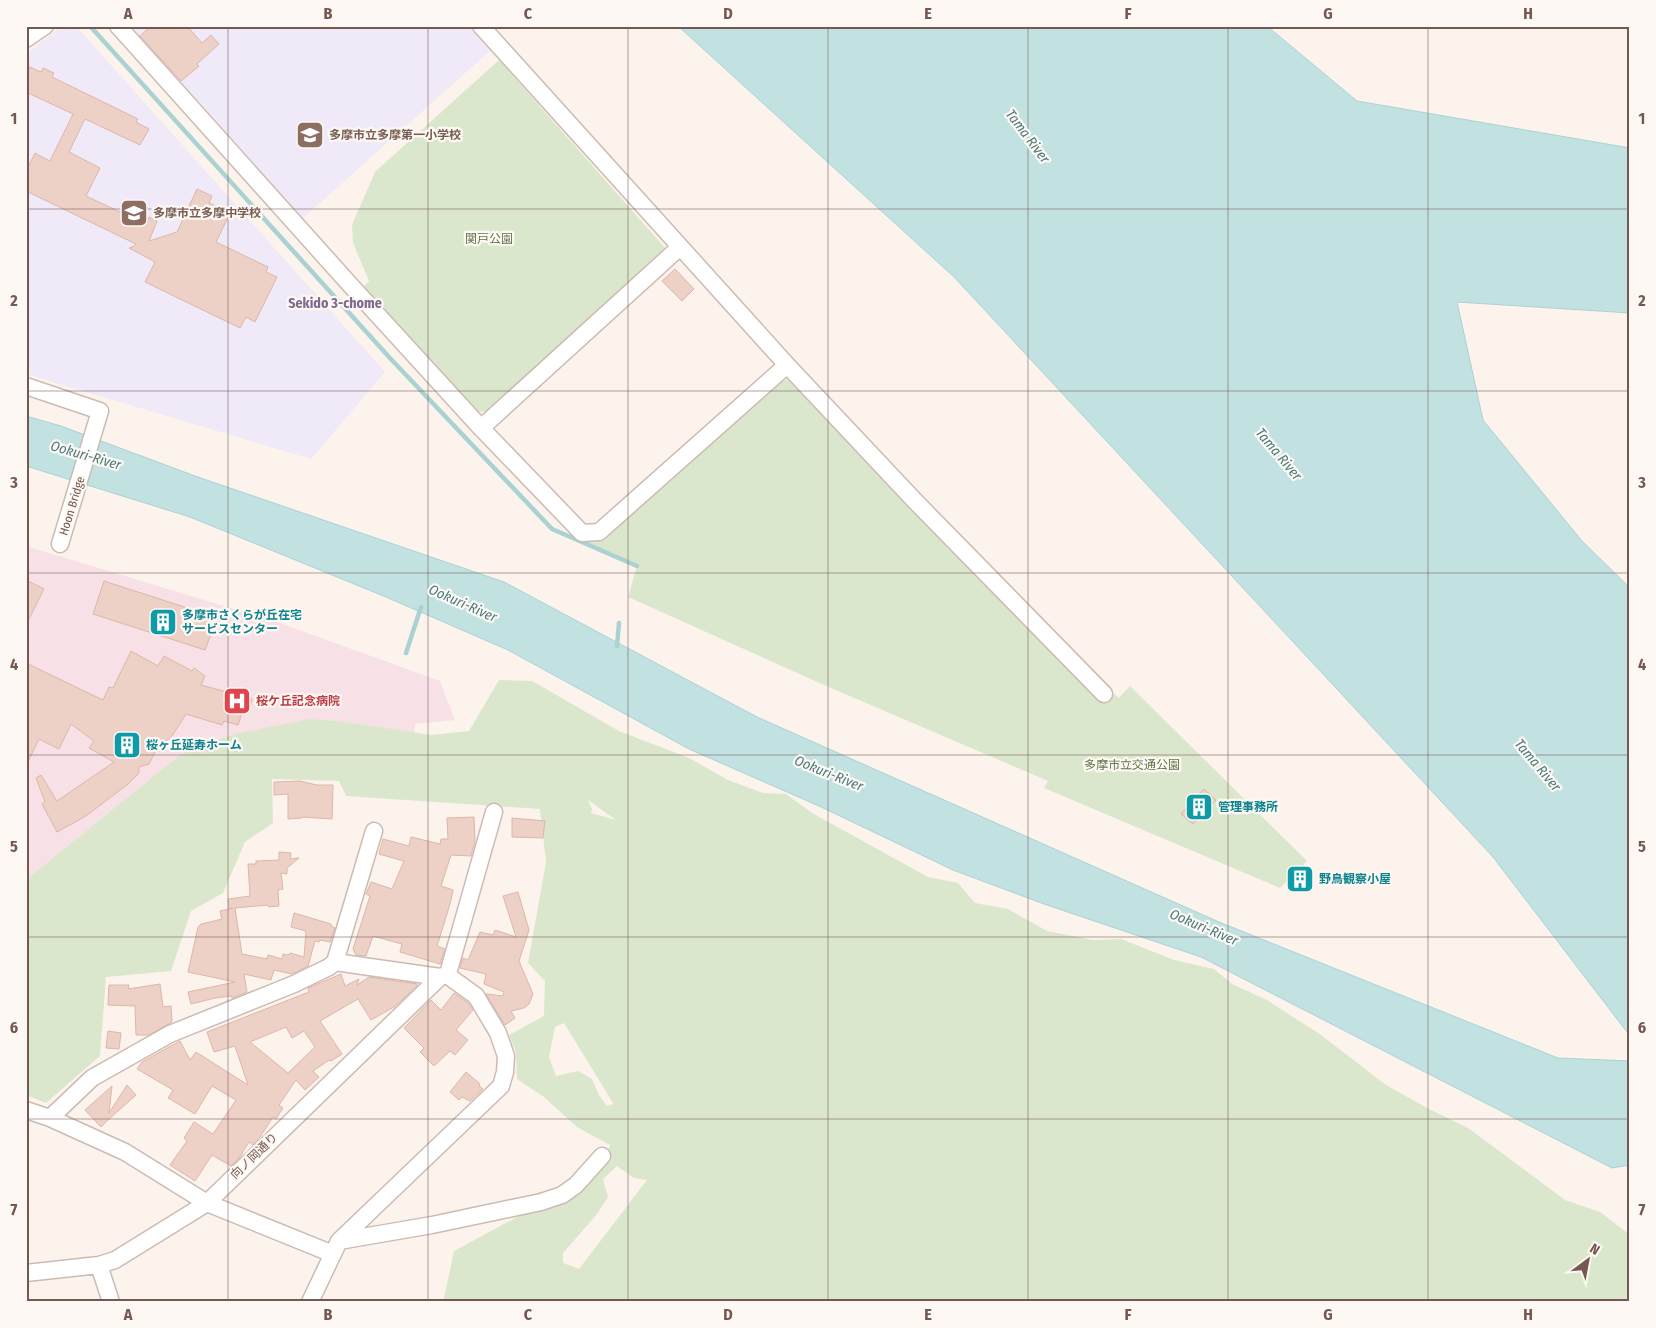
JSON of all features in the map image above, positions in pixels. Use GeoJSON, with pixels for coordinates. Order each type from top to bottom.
{"type":"FeatureCollection","features":[{"type":"Feature","properties":{"kind":"street"},"geometry":{"type":"LineString","coordinates":[[26,39],[45,26]]}},
{"type":"Feature","properties":{"kind":"street"},"geometry":{"type":"LineString","coordinates":[[118,26],[481,428],[582,533],[599,532],[787,365]]}},
{"type":"Feature","properties":{"kind":"street"},"geometry":{"type":"LineString","coordinates":[[482,26],[787,365],[915,501],[1104,694]]}},
{"type":"Feature","properties":{"kind":"street"},"geometry":{"type":"LineString","coordinates":[[481,428],[680,247]]}},
{"type":"Feature","properties":{"kind":"street","name":"Hoon Bridge"},"geometry":{"type":"LineString","coordinates":[[26,386],[100,410],[60,544]]}},
{"type":"Feature","properties":{"kind":"street"},"geometry":{"type":"LineString","coordinates":[[443,976],[450,970],[494,812]]}},
{"type":"Feature","properties":{"kind":"street"},"geometry":{"type":"LineString","coordinates":[[50,1118],[92,1078],[162,1039],[294,984],[329,967],[335,962],[374,831]]}},
{"type":"Feature","properties":{"kind":"street"},"geometry":{"type":"LineString","coordinates":[[310,1302],[336,1247],[501,1086],[505,1072],[506,1056],[498,1032],[476,996],[443,976],[335,962]]}},
{"type":"Feature","properties":{"kind":"street","name":"向ノ岡通り"},"geometry":{"type":"LineString","coordinates":[[26,1273],[98,1265],[115,1260],[207,1203],[443,976]]}},
{"type":"Feature","properties":{"kind":"street"},"geometry":{"type":"LineString","coordinates":[[26,1110],[50,1118],[125,1152],[207,1203],[336,1247],[541,1202],[562,1195],[576,1185],[602,1156]]}},
{"type":"Feature","properties":{"kind":"street"},"geometry":{"type":"LineString","coordinates":[[98,1265],[111,1302]]}},
{"type":"Feature","properties":{"kind":"shaded area","name":"多摩市立多摩中学校"},"geometry":{"type":"Polygon","coordinates":[[[62,26],[76,26],[385,372],[311,459],[26,374],[26,54],[62,26]]]}},
{"type":"Feature","properties":{"kind":"shaded area","name":"多摩市立多摩第一小学校"},"geometry":{"type":"Polygon","coordinates":[[[125,26],[472,26],[492,49],[301,220],[125,26]]]}},
{"type":"Feature","properties":{"kind":"shaded area","name":"桜ケ丘記念病院"},"geometry":{"type":"Polygon","coordinates":[[[26,546],[277,622],[440,681],[455,720],[415,724],[413,751],[236,752],[26,885],[26,546]]]}},
{"type":"Feature","properties":{"kind":"green space","name":"関戸公園"},"geometry":{"type":"Polygon","coordinates":[[[499,60],[666,249],[486,412],[477,411],[362,289],[369,281],[353,243],[352,225],[375,172],[499,60]]]}},
{"type":"Feature","properties":{"kind":"green space","name":"多摩市立交通公園"},"geometry":{"type":"Polygon","coordinates":[[[790,379],[1108,689],[1119,698],[1130,686],[1307,861],[1280,888],[1044,788],[1048,781],[824,685],[628,597],[637,566],[579,541],[582,533],[599,532],[779,382],[790,379]]]}},
{"type":"Feature","properties":{"kind":"green space"},"geometry":{"type":"Polygon","coordinates":[[[499,680],[532,681],[619,731],[689,758],[728,780],[763,793],[786,794],[812,813],[928,877],[958,883],[975,903],[1008,909],[1047,931],[1093,940],[1121,939],[1174,960],[1214,969],[1232,984],[1267,1000],[1321,1035],[1386,1085],[1468,1128],[1565,1200],[1600,1212],[1630,1235],[1630,1302],[445,1302],[444,1299],[454,1251],[532,1209],[606,1156],[610,1145],[577,1127],[544,1097],[517,1079],[516,1052],[509,1035],[544,1016],[545,981],[528,963],[546,862],[540,809],[346,796],[339,781],[272,779],[273,823],[245,842],[223,893],[191,911],[171,971],[106,977],[100,1056],[46,1103],[26,1095],[26,880],[185,751],[235,734],[310,719],[345,722],[432,735],[469,731],[499,680]],[[588,800],[592,809],[591,813],[616,820],[588,800]],[[564,1023],[555,1027],[549,1057],[556,1076],[578,1071],[592,1079],[599,1095],[607,1106],[613,1104],[564,1023]],[[617,1166],[603,1179],[608,1197],[597,1214],[563,1253],[563,1263],[579,1269],[647,1180],[634,1178],[617,1166]]]}},
{"type":"Feature","properties":{"kind":"water","name":"Tama River"},"geometry":{"type":"Polygon","coordinates":[[[678,26],[1267,26],[1357,101],[1630,148],[1630,313],[1457,302],[1483,420],[1582,541],[1630,588],[1630,1036],[1493,857],[954,277],[678,26]]]}},
{"type":"Feature","properties":{"kind":"water","name":"Ookuri-River"},"geometry":{"type":"Polygon","coordinates":[[[26,416],[61,426],[195,476],[504,582],[757,717],[1219,922],[1558,1058],[1630,1061],[1630,1165],[1612,1168],[1201,957],[1044,904],[953,870],[819,806],[689,749],[508,650],[386,597],[190,517],[26,466],[26,416]]]}},
{"type":"Feature","properties":{"kind":"building"},"geometry":{"type":"Polygon","coordinates":[[[151,26],[187,26],[202,43],[211,35],[219,44],[197,64],[199,66],[181,81],[140,36],[151,26]]]}},
{"type":"Feature","properties":{"kind":"building"},"geometry":{"type":"Polygon","coordinates":[[[30,67],[41,72],[43,68],[54,73],[52,77],[138,119],[136,122],[149,129],[140,145],[85,119],[69,152],[100,168],[86,196],[137,220],[137,218],[146,223],[149,217],[157,221],[149,241],[177,232],[197,189],[212,196],[209,203],[230,213],[216,242],[268,267],[266,272],[277,277],[255,322],[246,317],[240,328],[145,282],[155,262],[129,248],[136,244],[26,191],[26,171],[35,153],[50,161],[73,114],[26,92],[26,76],[30,67]]]}},
{"type":"Feature","properties":{"kind":"building"},"geometry":{"type":"Polygon","coordinates":[[[675,269],[694,289],[682,301],[662,281],[675,269]]]}},
{"type":"Feature","properties":{"kind":"building"},"geometry":{"type":"Polygon","coordinates":[[[26,580],[44,589],[26,625],[26,580]]]}},
{"type":"Feature","properties":{"kind":"building","name":"多摩市さくらが丘在宅 サービスセンター"},"geometry":{"type":"Polygon","coordinates":[[[104,581],[209,615],[205,629],[212,631],[205,650],[93,614],[104,581]]]}},
{"type":"Feature","properties":{"kind":"building","name":"桜ヶ丘延寿ホーム"},"geometry":{"type":"Polygon","coordinates":[[[131,651],[158,666],[164,656],[192,671],[194,668],[205,676],[201,685],[252,699],[249,711],[243,710],[238,725],[224,721],[222,725],[186,714],[172,736],[155,752],[149,764],[139,767],[139,773],[128,784],[86,816],[57,832],[42,804],[45,802],[36,778],[41,775],[57,801],[114,762],[89,748],[94,741],[71,724],[59,749],[39,739],[26,766],[26,663],[103,700],[109,687],[113,688],[131,651]]]}},
{"type":"Feature","properties":{"kind":"building"},"geometry":{"type":"Polygon","coordinates":[[[300,781],[317,785],[333,785],[332,819],[302,817],[288,819],[288,794],[274,795],[274,782],[300,781]]]}},
{"type":"Feature","properties":{"kind":"building","name":"管理事務所"},"geometry":{"type":"Polygon","coordinates":[[[1204,789],[1216,800],[1193,824],[1181,814],[1204,789]]]}},
{"type":"Feature","properties":{"kind":"building"},"geometry":{"type":"Polygon","coordinates":[[[474,817],[475,841],[471,856],[451,855],[441,886],[453,890],[437,946],[445,949],[440,964],[400,952],[402,944],[373,936],[366,956],[356,955],[353,949],[370,896],[366,894],[371,882],[392,889],[404,861],[379,854],[383,839],[409,846],[411,837],[440,844],[441,839],[448,839],[447,818],[474,817]]]}},
{"type":"Feature","properties":{"kind":"building"},"geometry":{"type":"Polygon","coordinates":[[[512,818],[545,821],[543,838],[512,837],[512,818]]]}},
{"type":"Feature","properties":{"kind":"building"},"geometry":{"type":"Polygon","coordinates":[[[279,852],[291,853],[290,859],[299,858],[287,868],[287,874],[281,873],[283,889],[278,890],[279,906],[235,908],[242,954],[267,959],[268,955],[282,959],[283,954],[288,955],[290,953],[304,957],[306,931],[291,927],[294,913],[331,924],[335,928],[330,942],[315,941],[308,966],[292,974],[274,970],[271,980],[244,974],[247,992],[232,998],[231,996],[215,998],[191,1004],[188,992],[235,982],[188,972],[198,927],[201,924],[222,919],[220,911],[229,909],[228,899],[250,896],[248,864],[256,864],[256,861],[279,860],[279,852]]]}},
{"type":"Feature","properties":{"kind":"building","name":"野鳥観察小屋"},"geometry":{"type":"Polygon","coordinates":[[[1299,873],[1304,874],[1306,878],[1305,883],[1299,887],[1294,880],[1295,875],[1299,873]]]}},
{"type":"Feature","properties":{"kind":"building"},"geometry":{"type":"Polygon","coordinates":[[[518,892],[529,930],[519,961],[533,994],[529,1004],[524,1008],[511,1011],[515,1018],[505,1025],[486,994],[503,996],[504,992],[484,984],[486,974],[460,968],[463,958],[468,960],[480,932],[493,935],[495,930],[516,937],[503,896],[518,892]]]}},
{"type":"Feature","properties":{"kind":"building"},"geometry":{"type":"Polygon","coordinates":[[[341,974],[345,986],[359,979],[357,985],[369,977],[417,984],[394,1007],[371,1020],[358,999],[320,1021],[342,1054],[313,1071],[319,1077],[305,1090],[296,1080],[279,1105],[283,1108],[276,1119],[273,1117],[253,1145],[249,1142],[239,1158],[231,1166],[212,1155],[195,1181],[170,1165],[187,1141],[184,1138],[194,1122],[213,1134],[236,1100],[212,1086],[195,1114],[168,1098],[173,1090],[137,1069],[142,1062],[180,1041],[190,1060],[196,1052],[248,1085],[235,1046],[214,1052],[207,1032],[309,992],[308,988],[341,974]],[[286,1027],[250,1042],[288,1073],[315,1047],[304,1031],[292,1038],[286,1027]]]}},
{"type":"Feature","properties":{"kind":"building"},"geometry":{"type":"Polygon","coordinates":[[[160,984],[163,1007],[171,1006],[172,1022],[149,1035],[136,1035],[135,1006],[108,1005],[109,985],[129,985],[128,989],[160,984]]]}},
{"type":"Feature","properties":{"kind":"building"},"geometry":{"type":"Polygon","coordinates":[[[454,993],[468,1003],[473,1010],[456,1030],[468,1040],[455,1055],[450,1051],[434,1066],[420,1052],[424,1048],[404,1028],[431,1000],[441,1010],[454,993]]]}},
{"type":"Feature","properties":{"kind":"building"},"geometry":{"type":"Polygon","coordinates":[[[108,1031],[121,1033],[119,1049],[106,1048],[108,1031]]]}},
{"type":"Feature","properties":{"kind":"building"},"geometry":{"type":"Polygon","coordinates":[[[466,1072],[483,1089],[470,1101],[462,1097],[459,1100],[450,1092],[466,1072]]]}},
{"type":"Feature","properties":{"kind":"building"},"geometry":{"type":"Polygon","coordinates":[[[127,1085],[136,1095],[101,1127],[85,1110],[112,1086],[109,1113],[127,1085]]]}},
{"type":"Feature","properties":{"kind":"waterway"},"geometry":{"type":"LineString","coordinates":[[90,26],[389,357],[552,529],[637,566]]}},
{"type":"Feature","properties":{"kind":"waterway"},"geometry":{"type":"LineString","coordinates":[[406,653],[421,607]]}},
{"type":"Feature","properties":{"kind":"waterway"},"geometry":{"type":"LineString","coordinates":[[617,646],[619,623]]}},
{"type":"Feature","properties":{"kind":"place","name":"多摩市立多摩第一小学校"},"geometry":{"type":"Point","coordinates":[310,135]}},
{"type":"Feature","properties":{"kind":"place","name":"多摩市立多摩中学校"},"geometry":{"type":"Point","coordinates":[134,213]}},
{"type":"Feature","properties":{"kind":"place","name":"多摩市さくらが丘在宅 サービスセンター"},"geometry":{"type":"Point","coordinates":[163,622]}},
{"type":"Feature","properties":{"kind":"place","name":"桜ケ丘記念病院"},"geometry":{"type":"Point","coordinates":[237,701]}},
{"type":"Feature","properties":{"kind":"place","name":"桜ヶ丘延寿ホーム"},"geometry":{"type":"Point","coordinates":[127,745]}},
{"type":"Feature","properties":{"kind":"place","name":"管理事務所"},"geometry":{"type":"Point","coordinates":[1199,807]}},
{"type":"Feature","properties":{"kind":"place","name":"野鳥観察小屋"},"geometry":{"type":"Point","coordinates":[1300,879]}},
{"type":"Feature","properties":{"kind":"district","name":"Sekido 3-chome"},"geometry":{"type":"Point","coordinates":[335,303]}}]}
